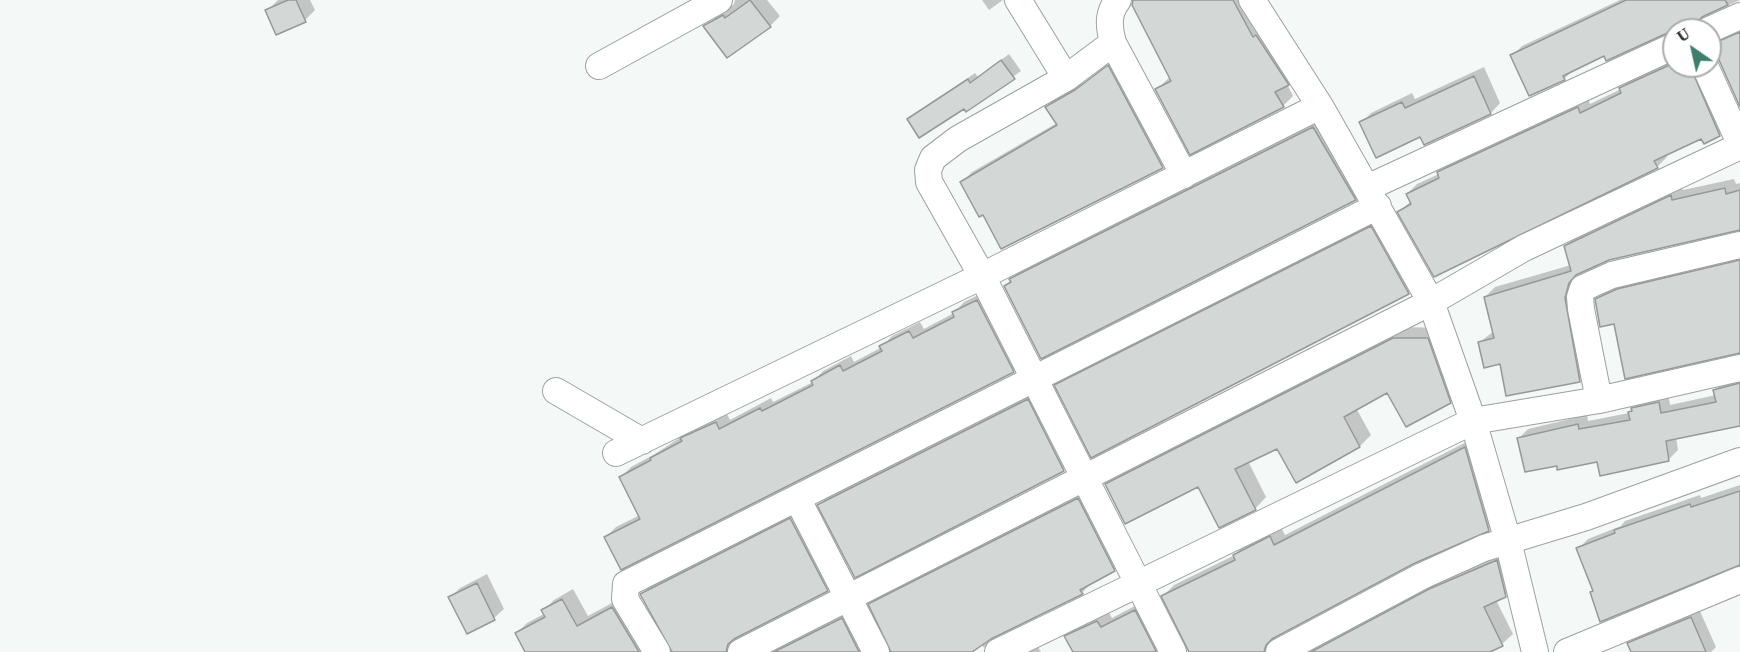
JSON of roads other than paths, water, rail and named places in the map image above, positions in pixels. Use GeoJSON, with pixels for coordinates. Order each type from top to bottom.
{"type":"FeatureCollection","features":[{"type":"Feature","properties":{"kind":"street"},"geometry":{"type":"LineString","coordinates":[[598,66],[719,0]]}},
{"type":"Feature","properties":{"kind":"street"},"geometry":{"type":"LineString","coordinates":[[1018,0],[1066,78]]}},
{"type":"Feature","properties":{"kind":"street"},"geometry":{"type":"LineString","coordinates":[[1118,0],[1110,11],[1109,26],[1113,43],[1184,175]]}},
{"type":"Feature","properties":{"kind":"street"},"geometry":{"type":"LineString","coordinates":[[1252,0],[1320,106],[1431,302],[1473,421],[1508,541],[1533,651]]}},
{"type":"Feature","properties":{"kind":"street"},"geometry":{"type":"LineString","coordinates":[[1722,24],[1740,16]]}},
{"type":"Feature","properties":{"kind":"street"},"geometry":{"type":"LineString","coordinates":[[1113,43],[1066,78],[990,119],[933,158],[928,170],[929,182],[982,276],[1173,652]]}},
{"type":"Feature","properties":{"kind":"street"},"geometry":{"type":"LineString","coordinates":[[657,652],[625,599],[626,584],[1035,379],[1372,197],[1662,52]]}},
{"type":"Feature","properties":{"kind":"street"},"geometry":{"type":"LineString","coordinates":[[741,652],[1431,302],[1524,248],[1740,145],[1710,78]]}},
{"type":"Feature","properties":{"kind":"street"},"geometry":{"type":"LineString","coordinates":[[616,453],[982,276],[1320,106]]}},
{"type":"Feature","properties":{"kind":"street"},"geometry":{"type":"LineString","coordinates":[[1599,400],[1581,309],[1580,297],[1583,288],[1612,275],[1740,245]]}},
{"type":"Feature","properties":{"kind":"street"},"geometry":{"type":"LineString","coordinates":[[998,652],[1473,421],[1599,400],[1740,368]]}},
{"type":"Feature","properties":{"kind":"street"},"geometry":{"type":"LineString","coordinates":[[556,391],[642,441]]}},
{"type":"Feature","properties":{"kind":"street"},"geometry":{"type":"LineString","coordinates":[[1279,652],[1422,576],[1484,548],[1586,517],[1740,461]]}},
{"type":"Feature","properties":{"kind":"street"},"geometry":{"type":"LineString","coordinates":[[797,498],[876,652]]}},
{"type":"Feature","properties":{"kind":"street"},"geometry":{"type":"LineString","coordinates":[[1567,652],[1740,580]]}}]}
